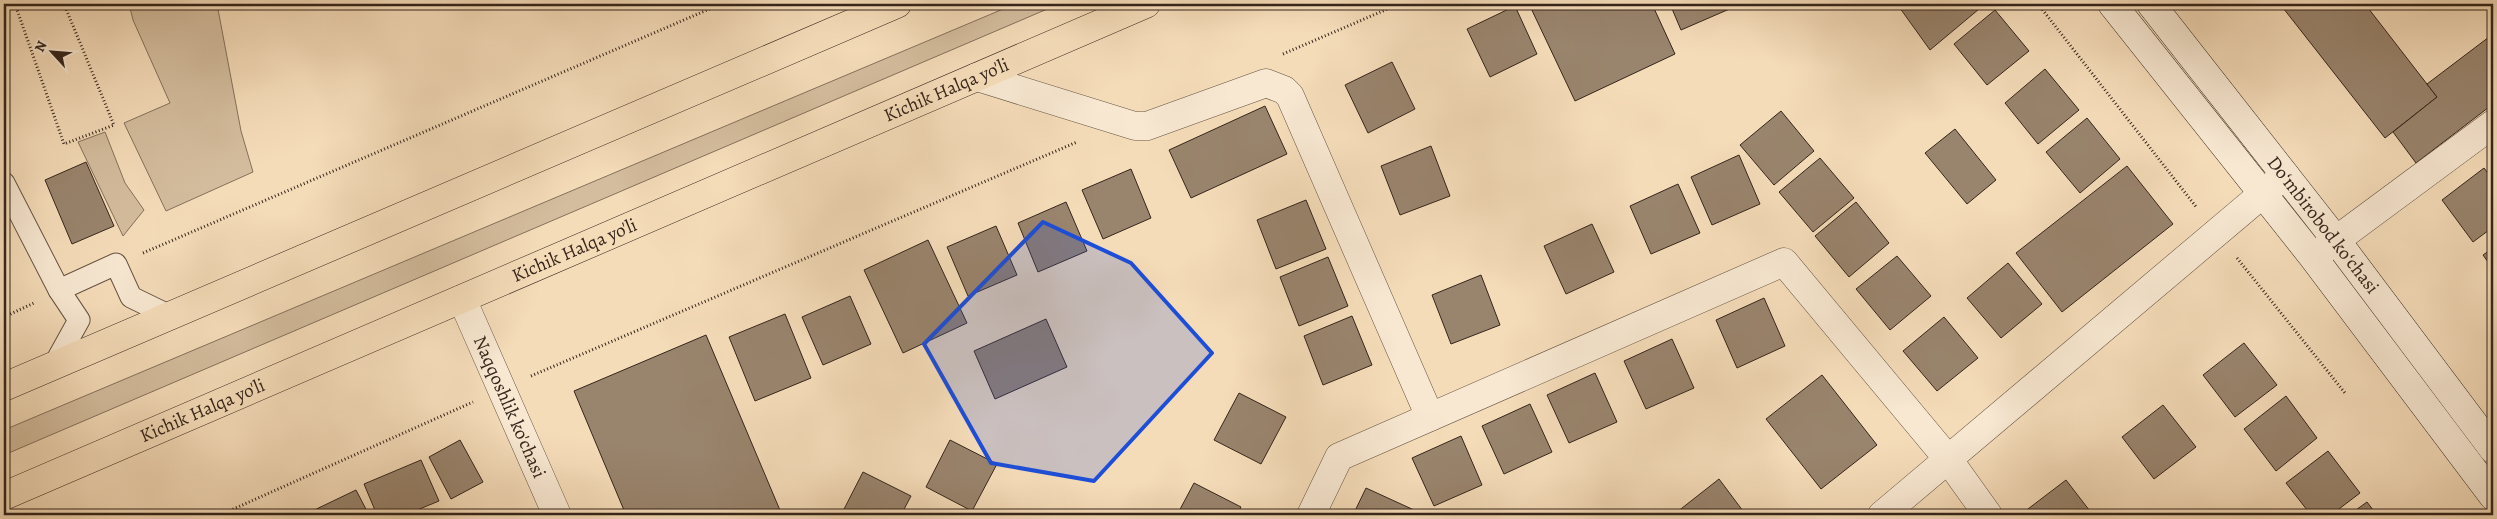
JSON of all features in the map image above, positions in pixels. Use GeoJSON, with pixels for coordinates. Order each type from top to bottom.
{"type":"FeatureCollection","features":[{"type":"Feature","properties":{"kind":"highway"},"geometry":{"type":"LineString","coordinates":[[4,388],[897,4]]}},
{"type":"Feature","properties":{"kind":"highway","name":"Kichik Halqa yo'li"},"geometry":{"type":"LineString","coordinates":[[4,496],[1146,4]]}},
{"type":"Feature","properties":{"kind":"street","name":"Doʻmbirobod koʻchasi"},"geometry":{"type":"LineString","coordinates":[[2112,4],[2313,257],[2493,496]]}},
{"type":"Feature","properties":{"kind":"street","name":"Doʻmbirobod koʻchasi"},"geometry":{"type":"LineString","coordinates":[[2151,4],[2336,240],[2493,449]]}},
{"type":"Feature","properties":{"kind":"street"},"geometry":{"type":"LineString","coordinates":[[976,77],[1135,126],[1147,126],[1266,83],[1284,90],[1290,96],[1430,417]]}},
{"type":"Feature","properties":{"kind":"street"},"geometry":{"type":"LineString","coordinates":[[2313,257],[2493,124]]}},
{"type":"Feature","properties":{"kind":"street"},"geometry":{"type":"LineString","coordinates":[[1882,515],[2285,175]]}},
{"type":"Feature","properties":{"kind":"street"},"geometry":{"type":"LineString","coordinates":[[1311,515],[1339,457],[1784,262],[1948,459],[1988,515]]}},
{"type":"Feature","properties":{"kind":"street","name":"Naqqoshlik ko'chasi"},"geometry":{"type":"LineString","coordinates":[[462,298],[557,515]]}},
{"type":"Feature","properties":{"kind":"lane"},"geometry":{"type":"LineString","coordinates":[[4,183],[59,290],[79,320],[52,366]]}},
{"type":"Feature","properties":{"kind":"lane"},"geometry":{"type":"LineString","coordinates":[[59,290],[116,264],[132,297],[170,316]]}},
{"type":"Feature","properties":{"kind":"path"},"geometry":{"type":"LineString","coordinates":[[15,4],[64,144],[114,124],[64,4]]}},
{"type":"Feature","properties":{"kind":"path"},"geometry":{"type":"LineString","coordinates":[[116,264],[721,4]]}},
{"type":"Feature","properties":{"kind":"path"},"geometry":{"type":"LineString","coordinates":[[1277,56],[1399,4]]}},
{"type":"Feature","properties":{"kind":"path"},"geometry":{"type":"LineString","coordinates":[[2038,4],[2345,393]]}},
{"type":"Feature","properties":{"kind":"path"},"geometry":{"type":"LineString","coordinates":[[220,515],[502,389],[1079,141]]}},
{"type":"Feature","properties":{"kind":"highlighted area"},"geometry":{"type":"Polygon","coordinates":[[[1043,222],[1131,263],[1212,353],[1094,481],[991,463],[924,344],[1043,222]]]}},
{"type":"Feature","properties":{"kind":"shaded area"},"geometry":{"type":"Polygon","coordinates":[[[129,4],[217,4],[241,131],[253,172],[166,211],[124,123],[170,103],[133,20],[129,4]]]}},
{"type":"Feature","properties":{"kind":"shaded area"},"geometry":{"type":"Polygon","coordinates":[[[1015,4],[1059,4],[4,455],[4,430],[1015,4]]]}},
{"type":"Feature","properties":{"kind":"shaded area"},"geometry":{"type":"Polygon","coordinates":[[[105,132],[125,183],[144,210],[123,236],[78,142],[105,132]]]}},
{"type":"Feature","properties":{"kind":"building"},"geometry":{"type":"Polygon","coordinates":[[[1529,4],[1652,4],[1675,54],[1575,101],[1529,4]]]}},
{"type":"Feature","properties":{"kind":"building"},"geometry":{"type":"Polygon","coordinates":[[[1670,4],[1741,4],[1681,30],[1670,4]]]}},
{"type":"Feature","properties":{"kind":"building"},"geometry":{"type":"Polygon","coordinates":[[[1897,4],[1985,4],[1930,50],[1897,4]]]}},
{"type":"Feature","properties":{"kind":"building"},"geometry":{"type":"Polygon","coordinates":[[[2280,4],[2365,4],[2437,97],[2385,138],[2280,4]]]}},
{"type":"Feature","properties":{"kind":"building"},"geometry":{"type":"Polygon","coordinates":[[[1515,6],[1537,54],[1490,77],[1467,29],[1515,6]]]}},
{"type":"Feature","properties":{"kind":"building"},"geometry":{"type":"Polygon","coordinates":[[[1995,10],[2029,51],[1987,85],[1954,44],[1995,10]]]}},
{"type":"Feature","properties":{"kind":"building"},"geometry":{"type":"Polygon","coordinates":[[[2493,34],[2493,104],[2416,163],[2393,132],[2437,97],[2427,84],[2493,34]]]}},
{"type":"Feature","properties":{"kind":"building"},"geometry":{"type":"Polygon","coordinates":[[[1392,62],[1415,109],[1368,133],[1345,85],[1392,62]]]}},
{"type":"Feature","properties":{"kind":"building"},"geometry":{"type":"Polygon","coordinates":[[[2045,69],[2079,110],[2038,144],[2005,103],[2045,69]]]}},
{"type":"Feature","properties":{"kind":"building"},"geometry":{"type":"Polygon","coordinates":[[[1265,106],[1287,154],[1191,198],[1169,150],[1265,106]]]}},
{"type":"Feature","properties":{"kind":"building"},"geometry":{"type":"Polygon","coordinates":[[[1781,111],[1814,151],[1774,185],[1740,145],[1781,111]]]}},
{"type":"Feature","properties":{"kind":"building"},"geometry":{"type":"Polygon","coordinates":[[[2087,118],[2120,159],[2080,193],[2046,152],[2087,118]]]}},
{"type":"Feature","properties":{"kind":"building"},"geometry":{"type":"Polygon","coordinates":[[[1955,129],[1996,180],[1967,204],[1925,153],[1955,129]]]}},
{"type":"Feature","properties":{"kind":"building"},"geometry":{"type":"Polygon","coordinates":[[[1431,146],[1450,196],[1400,215],[1381,166],[1431,146]]]}},
{"type":"Feature","properties":{"kind":"building"},"geometry":{"type":"Polygon","coordinates":[[[1739,155],[1760,204],[1712,225],[1691,177],[1739,155]]]}},
{"type":"Feature","properties":{"kind":"building"},"geometry":{"type":"Polygon","coordinates":[[[1820,158],[1854,198],[1813,232],[1779,192],[1820,158]]]}},
{"type":"Feature","properties":{"kind":"building"},"geometry":{"type":"Polygon","coordinates":[[[86,162],[114,226],[72,244],[45,180],[86,162]]]}},
{"type":"Feature","properties":{"kind":"building"},"geometry":{"type":"Polygon","coordinates":[[[2127,166],[2173,224],[2062,312],[2016,253],[2127,166]]]}},
{"type":"Feature","properties":{"kind":"building"},"geometry":{"type":"Polygon","coordinates":[[[2484,168],[2493,180],[2493,227],[2473,242],[2442,200],[2484,168]]]}},
{"type":"Feature","properties":{"kind":"building"},"geometry":{"type":"Polygon","coordinates":[[[1131,169],[1151,218],[1103,239],[1082,190],[1131,169]]]}},
{"type":"Feature","properties":{"kind":"building"},"geometry":{"type":"Polygon","coordinates":[[[1678,184],[1700,233],[1651,254],[1630,206],[1678,184]]]}},
{"type":"Feature","properties":{"kind":"building"},"geometry":{"type":"Polygon","coordinates":[[[1306,200],[1326,249],[1276,269],[1257,220],[1306,200]]]}},
{"type":"Feature","properties":{"kind":"building"},"geometry":{"type":"Polygon","coordinates":[[[1066,202],[1087,251],[1038,272],[1018,223],[1066,202]]]}},
{"type":"Feature","properties":{"kind":"building"},"geometry":{"type":"Polygon","coordinates":[[[1856,202],[1889,243],[1849,277],[1815,236],[1856,202]]]}},
{"type":"Feature","properties":{"kind":"building"},"geometry":{"type":"Polygon","coordinates":[[[1592,224],[1614,272],[1566,294],[1544,246],[1592,224]]]}},
{"type":"Feature","properties":{"kind":"building"},"geometry":{"type":"Polygon","coordinates":[[[996,226],[1017,275],[968,296],[947,247],[996,226]]]}},
{"type":"Feature","properties":{"kind":"building"},"geometry":{"type":"Polygon","coordinates":[[[928,240],[967,323],[903,353],[864,270],[928,240]]]}},
{"type":"Feature","properties":{"kind":"building"},"geometry":{"type":"Polygon","coordinates":[[[2493,248],[2493,269],[2483,255],[2493,248]]]}},
{"type":"Feature","properties":{"kind":"building"},"geometry":{"type":"Polygon","coordinates":[[[1897,256],[1931,296],[1890,330],[1856,289],[1897,256]]]}},
{"type":"Feature","properties":{"kind":"building"},"geometry":{"type":"Polygon","coordinates":[[[1328,257],[1348,306],[1299,326],[1280,277],[1328,257]]]}},
{"type":"Feature","properties":{"kind":"building"},"geometry":{"type":"Polygon","coordinates":[[[2008,263],[2042,304],[2001,338],[1967,298],[2008,263]]]}},
{"type":"Feature","properties":{"kind":"building"},"geometry":{"type":"Polygon","coordinates":[[[1481,275],[1500,325],[1451,344],[1432,295],[1481,275]]]}},
{"type":"Feature","properties":{"kind":"building"},"geometry":{"type":"Polygon","coordinates":[[[850,296],[871,344],[823,365],[802,317],[850,296]]]}},
{"type":"Feature","properties":{"kind":"building"},"geometry":{"type":"Polygon","coordinates":[[[1764,298],[1785,346],[1737,368],[1716,320],[1764,298]]]}},
{"type":"Feature","properties":{"kind":"building"},"geometry":{"type":"Polygon","coordinates":[[[785,314],[811,378],[755,401],[729,337],[785,314]]]}},
{"type":"Feature","properties":{"kind":"building"},"geometry":{"type":"Polygon","coordinates":[[[1352,316],[1372,365],[1323,385],[1304,336],[1352,316]]]}},
{"type":"Feature","properties":{"kind":"building"},"geometry":{"type":"Polygon","coordinates":[[[1944,317],[1978,358],[1937,391],[1903,351],[1944,317]]]}},
{"type":"Feature","properties":{"kind":"building"},"geometry":{"type":"Polygon","coordinates":[[[1046,319],[1067,367],[995,399],[974,351],[1046,319]]]}},
{"type":"Feature","properties":{"kind":"building"},"geometry":{"type":"Polygon","coordinates":[[[706,335],[782,515],[626,515],[574,391],[706,335]]]}},
{"type":"Feature","properties":{"kind":"building"},"geometry":{"type":"Polygon","coordinates":[[[1672,339],[1694,388],[1646,409],[1624,361],[1672,339]]]}},
{"type":"Feature","properties":{"kind":"building"},"geometry":{"type":"Polygon","coordinates":[[[2244,343],[2277,385],[2235,417],[2203,375],[2244,343]]]}},
{"type":"Feature","properties":{"kind":"building"},"geometry":{"type":"Polygon","coordinates":[[[1595,373],[1617,422],[1569,443],[1547,395],[1595,373]]]}},
{"type":"Feature","properties":{"kind":"building"},"geometry":{"type":"Polygon","coordinates":[[[1822,375],[1877,445],[1821,489],[1766,419],[1822,375]]]}},
{"type":"Feature","properties":{"kind":"building"},"geometry":{"type":"Polygon","coordinates":[[[1239,393],[1286,417],[1261,464],[1214,440],[1239,393]]]}},
{"type":"Feature","properties":{"kind":"building"},"geometry":{"type":"Polygon","coordinates":[[[2286,396],[2317,438],[2276,471],[2244,429],[2286,396]]]}},
{"type":"Feature","properties":{"kind":"building"},"geometry":{"type":"Polygon","coordinates":[[[1530,404],[1552,452],[1504,474],[1482,426],[1530,404]]]}},
{"type":"Feature","properties":{"kind":"building"},"geometry":{"type":"Polygon","coordinates":[[[2163,405],[2196,447],[2154,479],[2122,437],[2163,405]]]}},
{"type":"Feature","properties":{"kind":"building"},"geometry":{"type":"Polygon","coordinates":[[[1461,436],[1482,485],[1434,506],[1412,458],[1461,436]]]}},
{"type":"Feature","properties":{"kind":"building"},"geometry":{"type":"Polygon","coordinates":[[[460,440],[483,482],[451,499],[429,457],[460,440]]]}},
{"type":"Feature","properties":{"kind":"building"},"geometry":{"type":"Polygon","coordinates":[[[950,440],[997,464],[972,511],[926,487],[950,440]]]}},
{"type":"Feature","properties":{"kind":"building"},"geometry":{"type":"Polygon","coordinates":[[[2328,451],[2360,493],[2331,515],[2311,515],[2286,483],[2328,451]]]}},
{"type":"Feature","properties":{"kind":"building"},"geometry":{"type":"Polygon","coordinates":[[[421,460],[439,501],[405,515],[377,515],[364,484],[421,460]]]}},
{"type":"Feature","properties":{"kind":"building"},"geometry":{"type":"Polygon","coordinates":[[[863,472],[911,496],[901,515],[841,515],[863,472]]]}},
{"type":"Feature","properties":{"kind":"building"},"geometry":{"type":"Polygon","coordinates":[[[1719,479],[1746,515],[1680,515],[1677,512],[1719,479]]]}},
{"type":"Feature","properties":{"kind":"building"},"geometry":{"type":"Polygon","coordinates":[[[2066,480],[2093,515],[2027,515],[2024,512],[2066,480]]]}},
{"type":"Feature","properties":{"kind":"building"},"geometry":{"type":"Polygon","coordinates":[[[1194,483],[1241,507],[1237,515],[1177,515],[1194,483]]]}},
{"type":"Feature","properties":{"kind":"building"},"geometry":{"type":"Polygon","coordinates":[[[1366,488],[1414,510],[1411,515],[1353,515],[1366,488]]]}},
{"type":"Feature","properties":{"kind":"building"},"geometry":{"type":"Polygon","coordinates":[[[356,490],[369,515],[304,515],[356,490]]]}},
{"type":"Feature","properties":{"kind":"building"},"geometry":{"type":"Polygon","coordinates":[[[2367,502],[2377,515],[2349,515],[2367,502]]]}}]}
